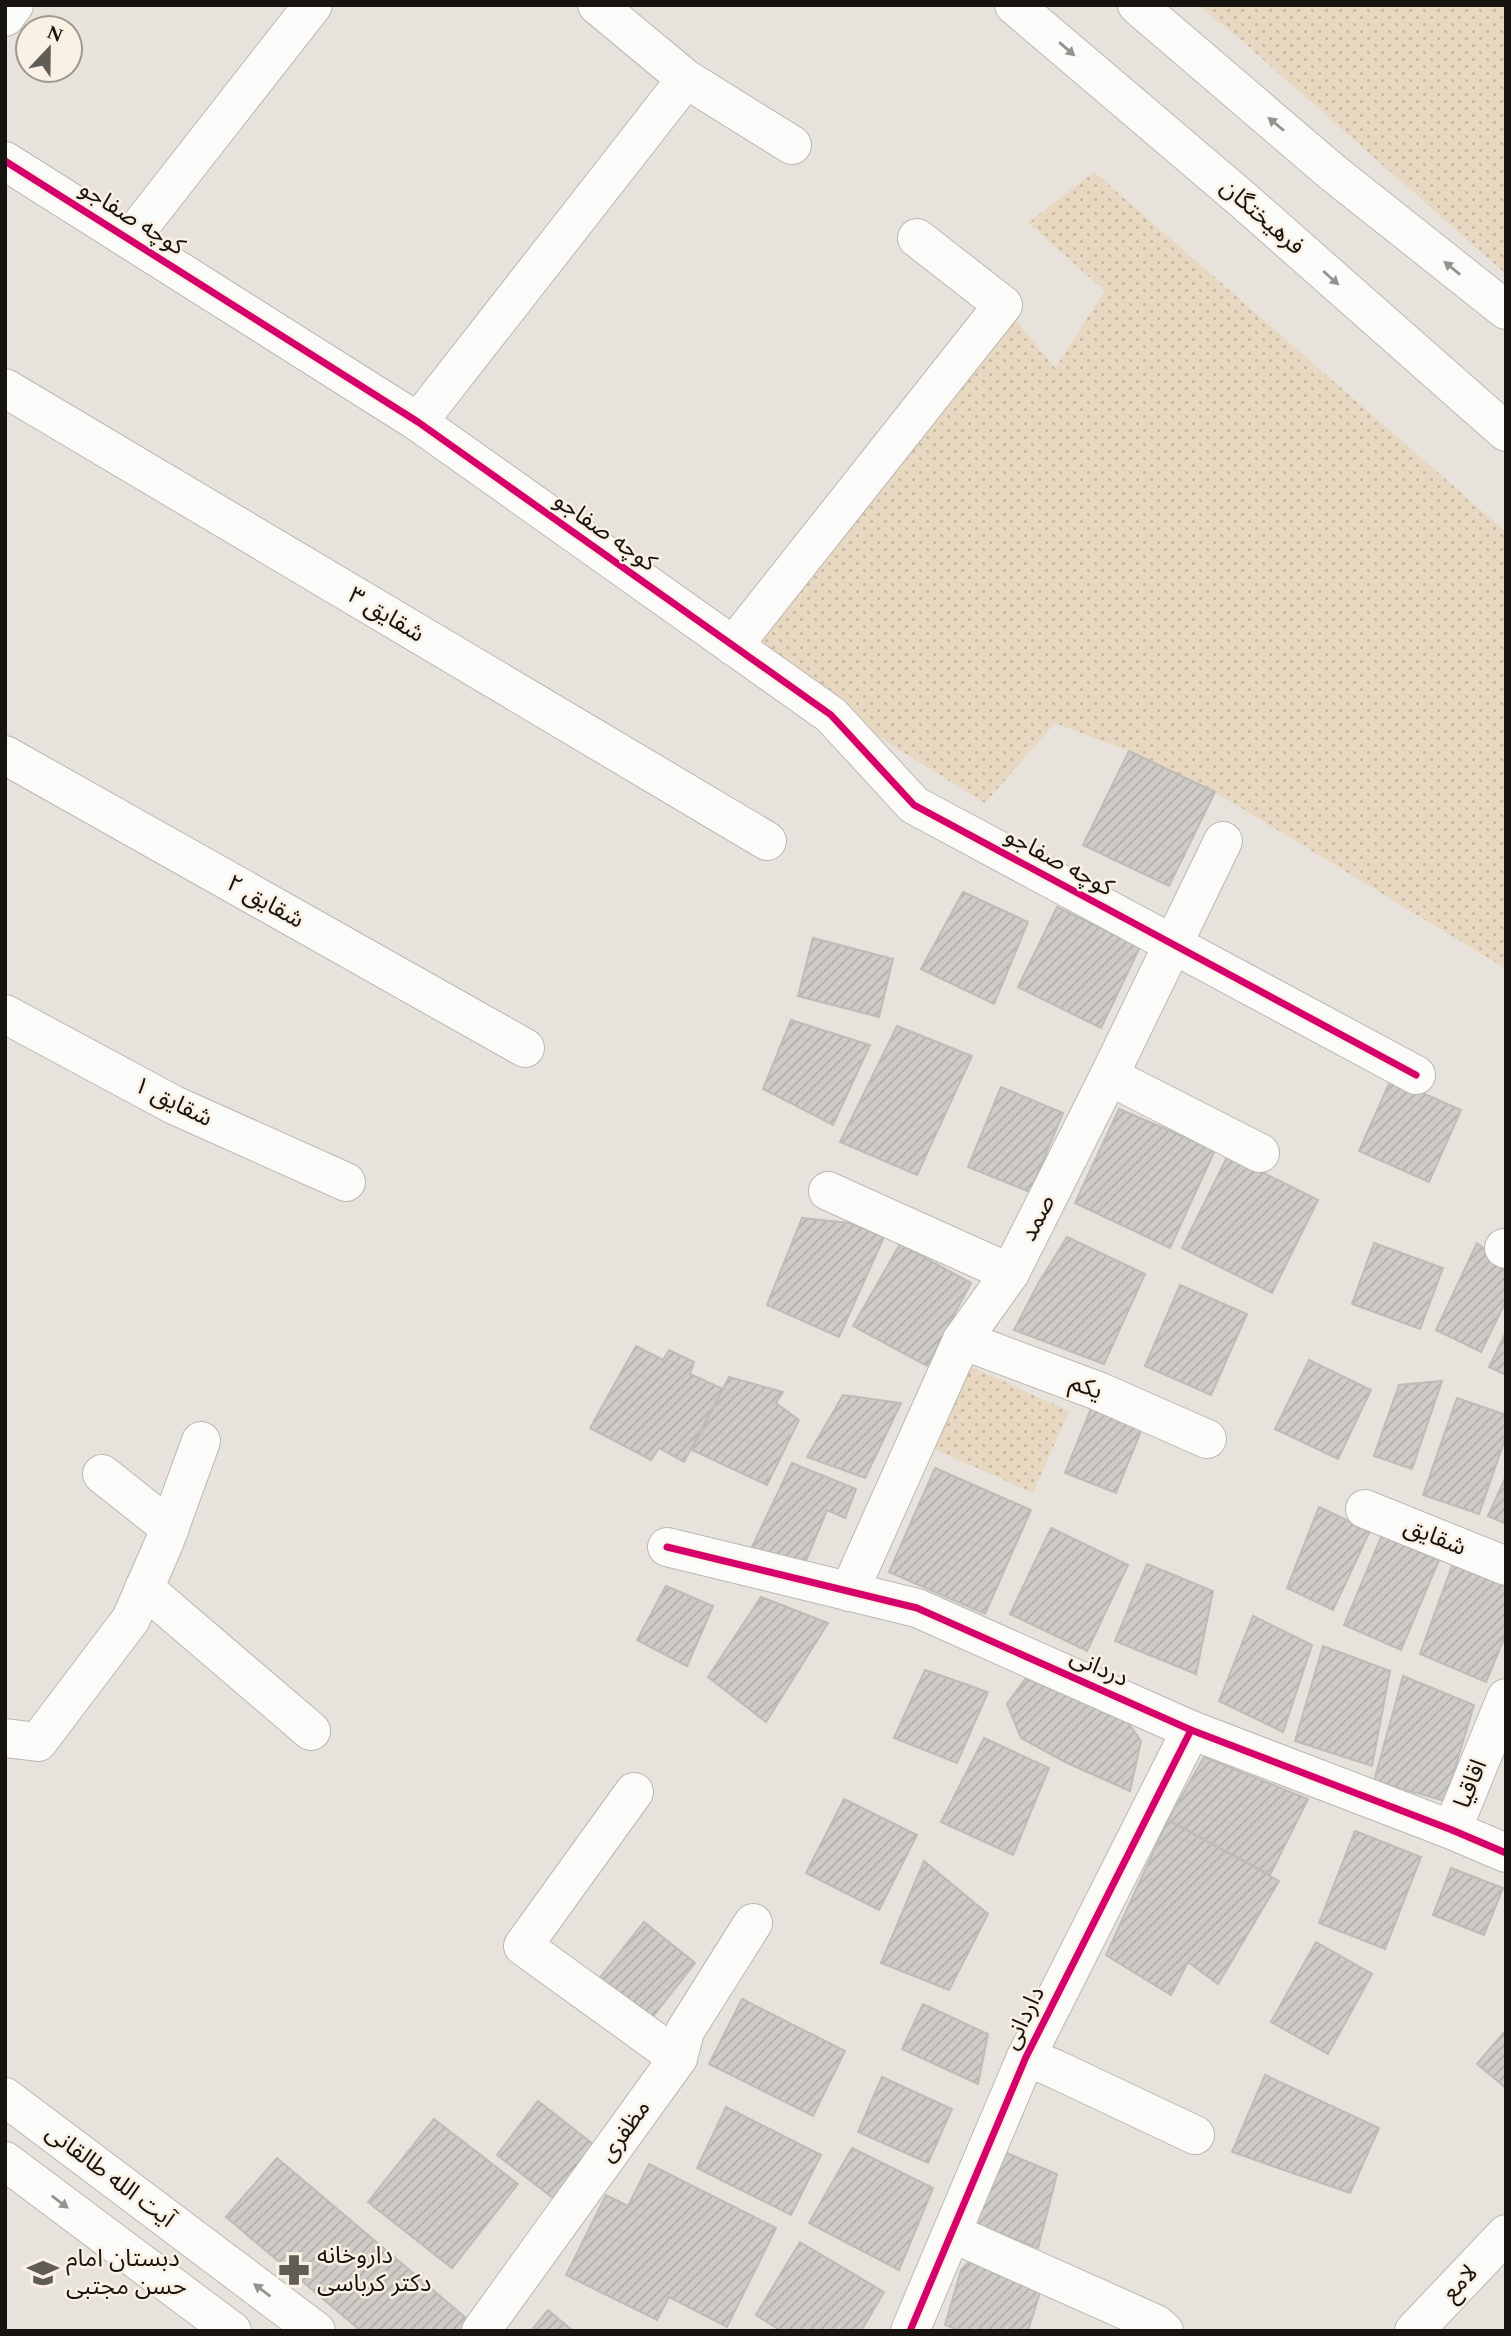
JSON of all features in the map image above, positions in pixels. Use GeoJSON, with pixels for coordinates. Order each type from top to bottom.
{"type":"FeatureCollection","features":[{"type":"Feature","properties":{"kind":"street"},"geometry":{"type":"LineString","coordinates":[[5,16],[14,5]]}},
{"type":"Feature","properties":{"kind":"street"},"geometry":{"type":"LineString","coordinates":[[130,239],[313,5]]}},
{"type":"Feature","properties":{"kind":"street"},"geometry":{"type":"LineString","coordinates":[[597,5],[686,79],[792,145]]}},
{"type":"Feature","properties":{"kind":"street","name":"فرهیختگان"},"geometry":{"type":"LineString","coordinates":[[1014,5],[1242,199],[1506,432]]}},
{"type":"Feature","properties":{"kind":"street"},"geometry":{"type":"LineString","coordinates":[[1137,5],[1332,172],[1506,310]]}},
{"type":"Feature","properties":{"kind":"street"},"geometry":{"type":"LineString","coordinates":[[418,422],[686,79]]}},
{"type":"Feature","properties":{"kind":"street","name":"کوچه صفاجو"},"geometry":{"type":"LineString","coordinates":[[5,161],[418,422],[831,715],[914,805],[1416,1075]]}},
{"type":"Feature","properties":{"kind":"street"},"geometry":{"type":"LineString","coordinates":[[733,646],[1003,305],[917,239]]}},
{"type":"Feature","properties":{"kind":"street","name":"شقایق ۳"},"geometry":{"type":"LineString","coordinates":[[5,388],[767,841]]}},
{"type":"Feature","properties":{"kind":"street","name":"شقایق ۲"},"geometry":{"type":"LineString","coordinates":[[5,755],[524,1048]]}},
{"type":"Feature","properties":{"kind":"street","name":"صمد"},"geometry":{"type":"LineString","coordinates":[[849,1592],[962,1340],[1010,1273],[1223,841]]}},
{"type":"Feature","properties":{"kind":"street","name":"شقایق ۱"},"geometry":{"type":"LineString","coordinates":[[5,1014],[174,1105],[346,1182]]}},
{"type":"Feature","properties":{"kind":"street"},"geometry":{"type":"LineString","coordinates":[[1109,1076],[1260,1153]]}},
{"type":"Feature","properties":{"kind":"street"},"geometry":{"type":"LineString","coordinates":[[828,1191],[1010,1273]]}},
{"type":"Feature","properties":{"kind":"street","name":"یکم"},"geometry":{"type":"LineString","coordinates":[[962,1340],[1111,1396],[1208,1439]]}},
{"type":"Feature","properties":{"kind":"street"},"geometry":{"type":"LineString","coordinates":[[5,1738],[38,1742],[131,1619],[170,1528],[201,1441]]}},
{"type":"Feature","properties":{"kind":"street"},"geometry":{"type":"LineString","coordinates":[[102,1474],[170,1528]]}},
{"type":"Feature","properties":{"kind":"street","name":"شقایق"},"geometry":{"type":"LineString","coordinates":[[1365,1509],[1506,1566]]}},
{"type":"Feature","properties":{"kind":"street","name":"دردانی"},"geometry":{"type":"LineString","coordinates":[[667,1547],[917,1608],[1191,1730],[1506,1853]]}},
{"type":"Feature","properties":{"kind":"street"},"geometry":{"type":"LineString","coordinates":[[144,1588],[311,1731]]}},
{"type":"Feature","properties":{"kind":"street","name":"اقاقیا"},"geometry":{"type":"LineString","coordinates":[[1452,1830],[1506,1699]]}},
{"type":"Feature","properties":{"kind":"street","name":"داردانی"},"geometry":{"type":"LineString","coordinates":[[910,2331],[1026,2057],[1191,1730]]}},
{"type":"Feature","properties":{"kind":"street"},"geometry":{"type":"LineString","coordinates":[[634,1791],[523,1947],[678,2058]]}},
{"type":"Feature","properties":{"kind":"street","name":"مظفری"},"geometry":{"type":"LineString","coordinates":[[481,2331],[678,2058],[685,2031],[753,1923]]}},
{"type":"Feature","properties":{"kind":"street"},"geometry":{"type":"LineString","coordinates":[[1026,2057],[1053,2067],[1195,2135]]}},
{"type":"Feature","properties":{"kind":"street","name":"آیت الله طالقانی"},"geometry":{"type":"LineString","coordinates":[[5,2097],[316,2331]]}},
{"type":"Feature","properties":{"kind":"street","name":"آیت الله طالقانی"},"geometry":{"type":"LineString","coordinates":[[5,2161],[232,2331]]}},
{"type":"Feature","properties":{"kind":"street"},"geometry":{"type":"LineString","coordinates":[[951,2233],[1156,2324],[1164,2331]]}},
{"type":"Feature","properties":{"kind":"street","name":"لامع"},"geometry":{"type":"LineString","coordinates":[[1414,2331],[1506,2234]]}},
{"type":"Feature","properties":{"kind":"shaded area"},"geometry":{"type":"Polygon","coordinates":[[[1198,5],[1506,5],[1506,274],[1240,39],[1198,5]]]}},
{"type":"Feature","properties":{"kind":"shaded area"},"geometry":{"type":"Polygon","coordinates":[[[1094,172],[1506,532],[1506,969],[1215,792],[1129,751],[1055,723],[985,803],[733,646],[1003,305],[1055,368],[1105,291],[1028,223],[1094,172]]]}},
{"type":"Feature","properties":{"kind":"shaded area"},"geometry":{"type":"Polygon","coordinates":[[[969,1366],[1069,1411],[1033,1493],[932,1448],[969,1366]]]}},
{"type":"Feature","properties":{"kind":"building"},"geometry":{"type":"Polygon","coordinates":[[[1129,751],[1215,792],[1169,886],[1083,845],[1129,751]]]}},
{"type":"Feature","properties":{"kind":"building"},"geometry":{"type":"Polygon","coordinates":[[[963,892],[1028,922],[994,1004],[921,969],[963,892]]]}},
{"type":"Feature","properties":{"kind":"building"},"geometry":{"type":"Polygon","coordinates":[[[1057,907],[1140,947],[1101,1028],[1018,987],[1057,907]]]}},
{"type":"Feature","properties":{"kind":"building"},"geometry":{"type":"Polygon","coordinates":[[[813,938],[893,959],[879,1017],[798,996],[813,938]]]}},
{"type":"Feature","properties":{"kind":"building"},"geometry":{"type":"Polygon","coordinates":[[[791,1020],[870,1045],[833,1125],[763,1089],[791,1020]]]}},
{"type":"Feature","properties":{"kind":"building"},"geometry":{"type":"Polygon","coordinates":[[[897,1026],[972,1056],[917,1175],[840,1142],[897,1026]]]}},
{"type":"Feature","properties":{"kind":"building"},"geometry":{"type":"Polygon","coordinates":[[[1391,1079],[1461,1110],[1429,1182],[1359,1151],[1391,1079]]]}},
{"type":"Feature","properties":{"kind":"building"},"geometry":{"type":"Polygon","coordinates":[[[1001,1087],[1063,1113],[1030,1192],[968,1167],[1001,1087]]]}},
{"type":"Feature","properties":{"kind":"building"},"geometry":{"type":"Polygon","coordinates":[[[1119,1109],[1215,1150],[1170,1248],[1075,1203],[1119,1109]]]}},
{"type":"Feature","properties":{"kind":"building"},"geometry":{"type":"Polygon","coordinates":[[[1228,1155],[1318,1200],[1272,1293],[1182,1248],[1228,1155]]]}},
{"type":"Feature","properties":{"kind":"building"},"geometry":{"type":"Polygon","coordinates":[[[802,1218],[850,1223],[884,1237],[839,1337],[767,1305],[802,1218]]]}},
{"type":"Feature","properties":{"kind":"building"},"geometry":{"type":"Polygon","coordinates":[[[1067,1237],[1145,1274],[1104,1364],[1014,1330],[1067,1237]]]}},
{"type":"Feature","properties":{"kind":"building"},"geometry":{"type":"Polygon","coordinates":[[[1374,1243],[1443,1268],[1420,1329],[1352,1304],[1374,1243]]]}},
{"type":"Feature","properties":{"kind":"building"},"geometry":{"type":"Polygon","coordinates":[[[1477,1243],[1506,1267],[1506,1301],[1481,1352],[1436,1330],[1477,1243]]]}},
{"type":"Feature","properties":{"kind":"building"},"geometry":{"type":"Polygon","coordinates":[[[900,1244],[971,1283],[927,1366],[853,1326],[900,1244]]]}},
{"type":"Feature","properties":{"kind":"building"},"geometry":{"type":"Polygon","coordinates":[[[1180,1285],[1247,1314],[1211,1395],[1145,1366],[1180,1285]]]}},
{"type":"Feature","properties":{"kind":"building"},"geometry":{"type":"Polygon","coordinates":[[[1506,1332],[1506,1375],[1489,1367],[1506,1332]]]}},
{"type":"Feature","properties":{"kind":"building"},"geometry":{"type":"Polygon","coordinates":[[[636,1346],[663,1360],[669,1350],[694,1362],[690,1374],[723,1389],[684,1462],[659,1448],[651,1460],[590,1428],[636,1346]]]}},
{"type":"Feature","properties":{"kind":"building"},"geometry":{"type":"Polygon","coordinates":[[[1309,1360],[1371,1390],[1338,1459],[1275,1429],[1309,1360]]]}},
{"type":"Feature","properties":{"kind":"building"},"geometry":{"type":"Polygon","coordinates":[[[729,1377],[783,1392],[776,1403],[799,1420],[767,1485],[692,1450],[729,1377]]]}},
{"type":"Feature","properties":{"kind":"building"},"geometry":{"type":"Polygon","coordinates":[[[1442,1381],[1412,1469],[1374,1456],[1399,1385],[1442,1381]]]}},
{"type":"Feature","properties":{"kind":"building"},"geometry":{"type":"Polygon","coordinates":[[[1098,1391],[1149,1411],[1116,1493],[1065,1473],[1098,1391]]]}},
{"type":"Feature","properties":{"kind":"building"},"geometry":{"type":"Polygon","coordinates":[[[843,1395],[901,1403],[865,1478],[807,1457],[843,1395]]]}},
{"type":"Feature","properties":{"kind":"building"},"geometry":{"type":"Polygon","coordinates":[[[1457,1398],[1506,1415],[1506,1436],[1479,1514],[1423,1495],[1457,1398]]]}},
{"type":"Feature","properties":{"kind":"building"},"geometry":{"type":"Polygon","coordinates":[[[792,1463],[856,1489],[845,1518],[827,1510],[803,1568],[751,1549],[792,1463]]]}},
{"type":"Feature","properties":{"kind":"building"},"geometry":{"type":"Polygon","coordinates":[[[935,1468],[1031,1510],[985,1614],[889,1572],[935,1468]]]}},
{"type":"Feature","properties":{"kind":"building"},"geometry":{"type":"Polygon","coordinates":[[[1506,1476],[1506,1524],[1488,1516],[1506,1476]]]}},
{"type":"Feature","properties":{"kind":"building"},"geometry":{"type":"Polygon","coordinates":[[[1319,1507],[1370,1531],[1333,1610],[1287,1588],[1319,1507]]]}},
{"type":"Feature","properties":{"kind":"building"},"geometry":{"type":"Polygon","coordinates":[[[1051,1528],[1128,1565],[1087,1651],[1010,1614],[1051,1528]]]}},
{"type":"Feature","properties":{"kind":"building"},"geometry":{"type":"Polygon","coordinates":[[[1382,1535],[1439,1560],[1401,1650],[1344,1625],[1382,1535]]]}},
{"type":"Feature","properties":{"kind":"building"},"geometry":{"type":"Polygon","coordinates":[[[1453,1563],[1506,1583],[1506,1634],[1486,1682],[1420,1654],[1453,1563]]]}},
{"type":"Feature","properties":{"kind":"building"},"geometry":{"type":"Polygon","coordinates":[[[1147,1564],[1213,1591],[1196,1674],[1115,1641],[1147,1564]]]}},
{"type":"Feature","properties":{"kind":"building"},"geometry":{"type":"Polygon","coordinates":[[[666,1586],[713,1606],[687,1666],[637,1640],[666,1586]]]}},
{"type":"Feature","properties":{"kind":"building"},"geometry":{"type":"Polygon","coordinates":[[[761,1597],[828,1623],[766,1722],[708,1677],[761,1597]]]}},
{"type":"Feature","properties":{"kind":"building"},"geometry":{"type":"Polygon","coordinates":[[[1253,1616],[1312,1645],[1283,1732],[1219,1701],[1253,1616]]]}},
{"type":"Feature","properties":{"kind":"building"},"geometry":{"type":"Polygon","coordinates":[[[1323,1646],[1390,1671],[1372,1766],[1295,1741],[1323,1646]]]}},
{"type":"Feature","properties":{"kind":"building"},"geometry":{"type":"Polygon","coordinates":[[[925,1670],[988,1692],[957,1763],[894,1738],[925,1670]]]}},
{"type":"Feature","properties":{"kind":"building"},"geometry":{"type":"Polygon","coordinates":[[[1403,1676],[1474,1705],[1445,1801],[1374,1781],[1403,1676]]]}},
{"type":"Feature","properties":{"kind":"building"},"geometry":{"type":"Polygon","coordinates":[[[1026,1678],[1127,1721],[1141,1741],[1130,1791],[1067,1763],[1021,1738],[1007,1704],[1026,1678]]]}},
{"type":"Feature","properties":{"kind":"building"},"geometry":{"type":"Polygon","coordinates":[[[984,1738],[1049,1768],[1013,1855],[941,1822],[984,1738]]]}},
{"type":"Feature","properties":{"kind":"building"},"geometry":{"type":"Polygon","coordinates":[[[1204,1757],[1308,1799],[1270,1875],[1168,1820],[1204,1757]]]}},
{"type":"Feature","properties":{"kind":"building"},"geometry":{"type":"Polygon","coordinates":[[[844,1799],[917,1835],[879,1910],[806,1873],[844,1799]]]}},
{"type":"Feature","properties":{"kind":"building"},"geometry":{"type":"Polygon","coordinates":[[[1168,1820],[1279,1881],[1218,1984],[1188,1962],[1171,1995],[1106,1955],[1168,1820]]]}},
{"type":"Feature","properties":{"kind":"building"},"geometry":{"type":"Polygon","coordinates":[[[1355,1831],[1421,1857],[1385,1949],[1319,1923],[1355,1831]]]}},
{"type":"Feature","properties":{"kind":"building"},"geometry":{"type":"Polygon","coordinates":[[[924,1861],[988,1914],[949,1990],[881,1963],[924,1861]]]}},
{"type":"Feature","properties":{"kind":"building"},"geometry":{"type":"Polygon","coordinates":[[[1451,1868],[1503,1888],[1484,1935],[1433,1915],[1451,1868]]]}},
{"type":"Feature","properties":{"kind":"building"},"geometry":{"type":"Polygon","coordinates":[[[644,1922],[695,1963],[650,2020],[598,1980],[644,1922]]]}},
{"type":"Feature","properties":{"kind":"building"},"geometry":{"type":"Polygon","coordinates":[[[1316,1942],[1372,1974],[1328,2054],[1271,2022],[1316,1942]]]}},
{"type":"Feature","properties":{"kind":"building"},"geometry":{"type":"Polygon","coordinates":[[[742,1999],[845,2051],[813,2116],[709,2064],[742,1999]]]}},
{"type":"Feature","properties":{"kind":"building"},"geometry":{"type":"Polygon","coordinates":[[[923,2004],[988,2034],[978,2084],[902,2049],[923,2004]]]}},
{"type":"Feature","properties":{"kind":"building"},"geometry":{"type":"Polygon","coordinates":[[[1506,2030],[1506,2088],[1477,2064],[1506,2030]]]}},
{"type":"Feature","properties":{"kind":"building"},"geometry":{"type":"Polygon","coordinates":[[[1265,2075],[1379,2128],[1350,2193],[1232,2152],[1265,2075]]]}},
{"type":"Feature","properties":{"kind":"building"},"geometry":{"type":"Polygon","coordinates":[[[882,2077],[952,2109],[928,2163],[858,2132],[882,2077]]]}},
{"type":"Feature","properties":{"kind":"building"},"geometry":{"type":"Polygon","coordinates":[[[538,2101],[594,2145],[553,2198],[497,2155],[538,2101]]]}},
{"type":"Feature","properties":{"kind":"building"},"geometry":{"type":"Polygon","coordinates":[[[726,2107],[821,2155],[791,2215],[697,2168],[726,2107]]]}},
{"type":"Feature","properties":{"kind":"building"},"geometry":{"type":"Polygon","coordinates":[[[434,2119],[518,2184],[452,2268],[368,2202],[434,2119]]]}},
{"type":"Feature","properties":{"kind":"building"},"geometry":{"type":"Polygon","coordinates":[[[852,2148],[933,2188],[899,2270],[809,2223],[852,2148]]]}},
{"type":"Feature","properties":{"kind":"building"},"geometry":{"type":"Polygon","coordinates":[[[1002,2151],[1057,2174],[1038,2248],[973,2224],[1002,2151]]]}},
{"type":"Feature","properties":{"kind":"building"},"geometry":{"type":"Polygon","coordinates":[[[277,2158],[472,2323],[465,2331],[361,2331],[226,2217],[277,2158]]]}},
{"type":"Feature","properties":{"kind":"building"},"geometry":{"type":"Polygon","coordinates":[[[649,2164],[776,2228],[727,2327],[669,2297],[657,2320],[566,2275],[606,2195],[628,2206],[649,2164]]]}},
{"type":"Feature","properties":{"kind":"building"},"geometry":{"type":"Polygon","coordinates":[[[800,2242],[884,2292],[861,2331],[781,2331],[756,2315],[800,2242]]]}},
{"type":"Feature","properties":{"kind":"building"},"geometry":{"type":"Polygon","coordinates":[[[983,2247],[1041,2289],[1028,2331],[960,2331],[945,2325],[961,2270],[983,2247]]]}},
{"type":"Feature","properties":{"kind":"building"},"geometry":{"type":"Polygon","coordinates":[[[548,2310],[573,2331],[531,2331],[548,2310]]]}},
{"type":"Feature","properties":{"kind":"cycle path"},"geometry":{"type":"LineString","coordinates":[[5,161],[418,422],[831,715],[914,805],[1416,1075]]}},
{"type":"Feature","properties":{"kind":"cycle path"},"geometry":{"type":"LineString","coordinates":[[667,1547],[917,1608],[1191,1730],[1506,1853]]}},
{"type":"Feature","properties":{"kind":"cycle path"},"geometry":{"type":"LineString","coordinates":[[910,2331],[1026,2057],[1191,1730]]}},
{"type":"Feature","properties":{"kind":"place","name":"داروخانه دکتر کرباسی"},"geometry":{"type":"Point","coordinates":[294,2270]}},
{"type":"Feature","properties":{"kind":"place","name":"دبستان امام حسن مجتبی"},"geometry":{"type":"Point","coordinates":[43,2273]}}]}
